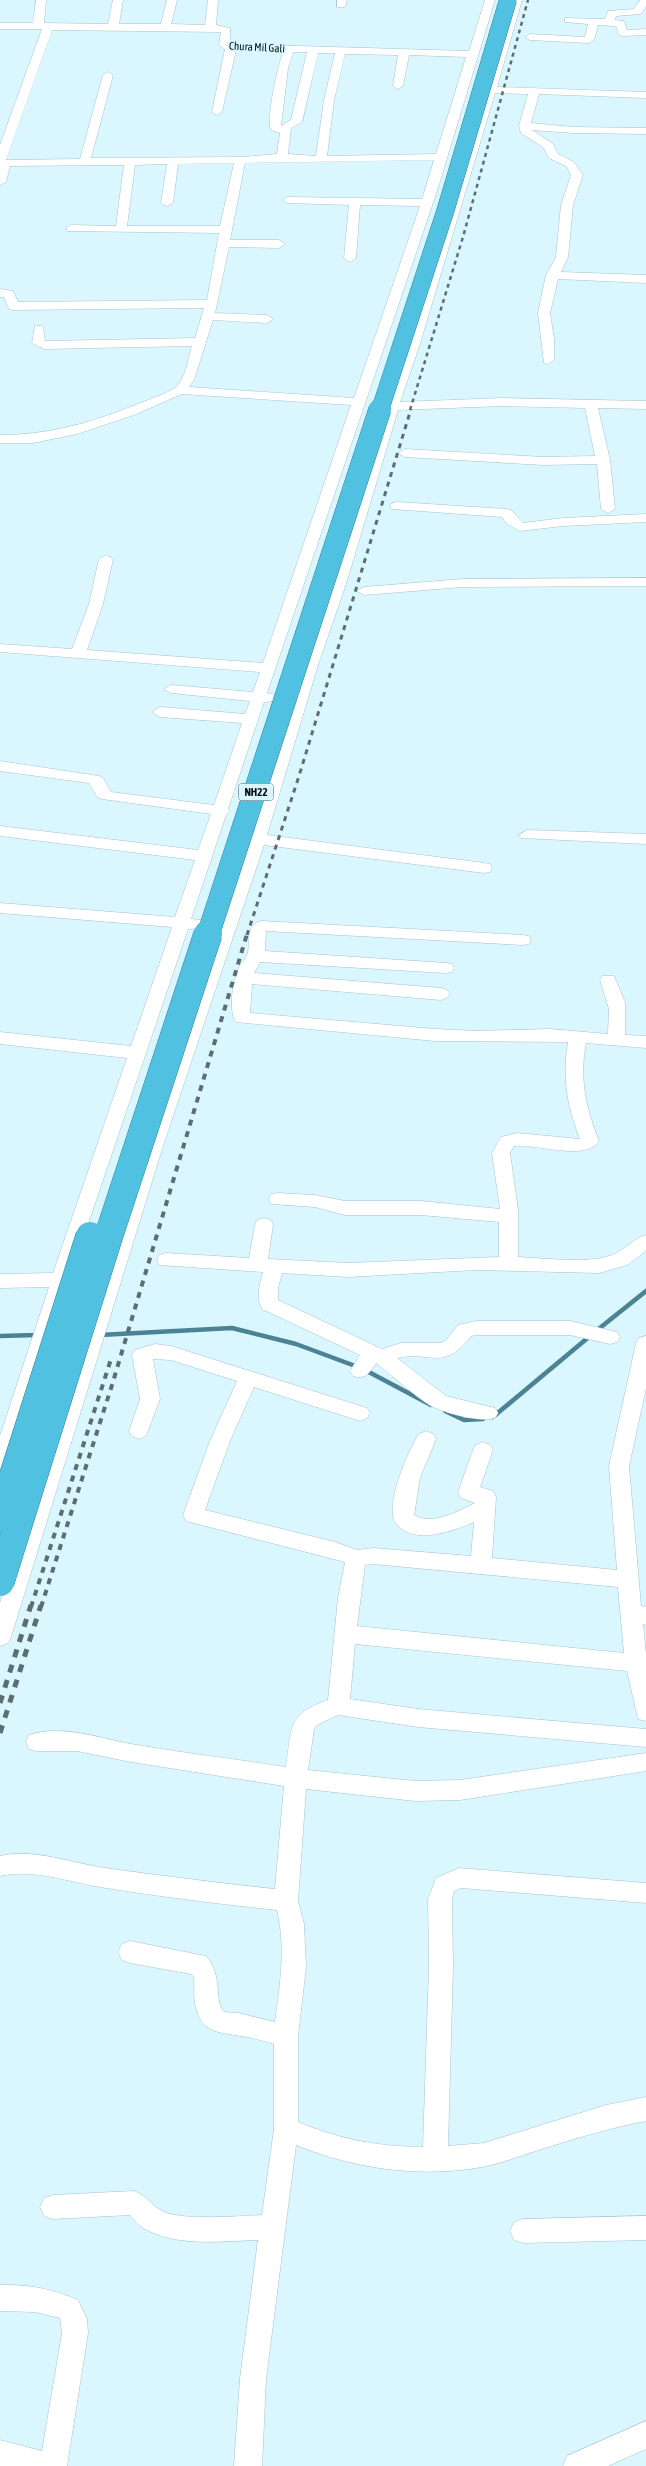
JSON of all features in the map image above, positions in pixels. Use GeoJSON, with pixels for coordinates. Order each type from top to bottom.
{"type":"FeatureCollection","features":[{"type":"Feature","properties":{"kind":"highway","name":"NH22"},"geometry":{"type":"LineString","coordinates":[[0,1518],[113,1165],[423,242],[497,0]]}},
{"type":"Feature","properties":{"kind":"highway","name":"NH22"},"geometry":{"type":"LineString","coordinates":[[0,1582],[111,1229],[445,212],[508,0]]}},
{"type":"Feature","properties":{"kind":"street"},"geometry":{"type":"LineString","coordinates":[[0,182],[2,162],[43,27],[41,0]]}},
{"type":"Feature","properties":{"kind":"street"},"geometry":{"type":"LineString","coordinates":[[113,27],[118,0]]}},
{"type":"Feature","properties":{"kind":"street"},"geometry":{"type":"LineString","coordinates":[[165,28],[172,0]]}},
{"type":"Feature","properties":{"kind":"street"},"geometry":{"type":"LineString","coordinates":[[0,26],[210,28],[213,0]]}},
{"type":"Feature","properties":{"kind":"street"},"geometry":{"type":"LineString","coordinates":[[0,1467],[52,1306],[222,811],[358,402],[427,203],[490,0]]}},
{"type":"Feature","properties":{"kind":"street"},"geometry":{"type":"LineString","coordinates":[[0,1637],[116,1265],[340,581],[384,430],[413,347],[517,0]]}},
{"type":"Feature","properties":{"kind":"street"},"geometry":{"type":"LineString","coordinates":[[610,22],[612,13],[637,12],[645,0]]}},
{"type":"Feature","properties":{"kind":"street"},"geometry":{"type":"LineString","coordinates":[[570,20],[621,23],[623,32],[646,32]]}},
{"type":"Feature","properties":{"kind":"street"},"geometry":{"type":"LineString","coordinates":[[530,37],[589,40],[594,22]]}},
{"type":"Feature","properties":{"kind":"street","name":"Chura Mil Gali"},"geometry":{"type":"LineString","coordinates":[[210,28],[226,29],[224,45],[231,47],[404,52],[503,46]]}},
{"type":"Feature","properties":{"kind":"street"},"geometry":{"type":"LineString","coordinates":[[217,112],[231,47]]}},
{"type":"Feature","properties":{"kind":"street"},"geometry":{"type":"LineString","coordinates":[[285,131],[275,128],[275,121],[283,68],[289,49]]}},
{"type":"Feature","properties":{"kind":"street"},"geometry":{"type":"LineString","coordinates":[[282,158],[286,126],[296,122],[314,50]]}},
{"type":"Feature","properties":{"kind":"street"},"geometry":{"type":"LineString","coordinates":[[321,159],[329,100],[341,50]]}},
{"type":"Feature","properties":{"kind":"street"},"geometry":{"type":"LineString","coordinates":[[398,86],[404,52]]}},
{"type":"Feature","properties":{"kind":"street"},"geometry":{"type":"LineString","coordinates":[[84,163],[108,75]]}},
{"type":"Feature","properties":{"kind":"street"},"geometry":{"type":"LineString","coordinates":[[490,90],[603,92],[646,95]]}},
{"type":"Feature","properties":{"kind":"street"},"geometry":{"type":"LineString","coordinates":[[534,92],[525,126],[528,136],[548,145],[553,156],[570,164],[576,170],[577,179],[567,208],[562,257],[556,270],[544,317],[548,339],[548,360]]}},
{"type":"Feature","properties":{"kind":"street"},"geometry":{"type":"LineString","coordinates":[[525,126],[573,130],[646,130]]}},
{"type":"Feature","properties":{"kind":"street"},"geometry":{"type":"LineString","coordinates":[[446,138],[476,140]]}},
{"type":"Feature","properties":{"kind":"street"},"geometry":{"type":"LineString","coordinates":[[2,162],[84,163],[404,156],[441,158]]}},
{"type":"Feature","properties":{"kind":"street"},"geometry":{"type":"LineString","coordinates":[[167,203],[173,160]]}},
{"type":"Feature","properties":{"kind":"street"},"geometry":{"type":"LineString","coordinates":[[0,439],[38,438],[67,433],[161,399],[180,390],[188,380],[210,310],[239,163],[242,160]]}},
{"type":"Feature","properties":{"kind":"street"},"geometry":{"type":"LineString","coordinates":[[121,230],[130,161]]}},
{"type":"Feature","properties":{"kind":"street"},"geometry":{"type":"LineString","coordinates":[[288,200],[427,203]]}},
{"type":"Feature","properties":{"kind":"street"},"geometry":{"type":"LineString","coordinates":[[350,258],[356,201]]}},
{"type":"Feature","properties":{"kind":"street"},"geometry":{"type":"LineString","coordinates":[[71,229],[121,230],[224,237],[279,244]]}},
{"type":"Feature","properties":{"kind":"street"},"geometry":{"type":"LineString","coordinates":[[556,270],[571,275],[646,280]]}},
{"type":"Feature","properties":{"kind":"street"},"geometry":{"type":"LineString","coordinates":[[0,293],[9,294],[13,306],[210,310],[267,319]]}},
{"type":"Feature","properties":{"kind":"street"},"geometry":{"type":"LineString","coordinates":[[39,329],[38,342],[44,345],[200,342]]}},
{"type":"Feature","properties":{"kind":"street"},"geometry":{"type":"LineString","coordinates":[[180,390],[358,402]]}},
{"type":"Feature","properties":{"kind":"street"},"geometry":{"type":"LineString","coordinates":[[392,406],[418,407],[502,402],[646,405]]}},
{"type":"Feature","properties":{"kind":"street"},"geometry":{"type":"LineString","coordinates":[[591,404],[603,460],[608,509]]}},
{"type":"Feature","properties":{"kind":"street"},"geometry":{"type":"LineString","coordinates":[[350,427],[384,430]]}},
{"type":"Feature","properties":{"kind":"street"},"geometry":{"type":"LineString","coordinates":[[405,453],[543,461],[603,460]]}},
{"type":"Feature","properties":{"kind":"street"},"geometry":{"type":"LineString","coordinates":[[397,506],[506,513],[511,520],[520,526],[646,518]]}},
{"type":"Feature","properties":{"kind":"street"},"geometry":{"type":"LineString","coordinates":[[78,654],[96,604],[106,559]]}},
{"type":"Feature","properties":{"kind":"street"},"geometry":{"type":"LineString","coordinates":[[364,591],[469,583],[646,582]]}},
{"type":"Feature","properties":{"kind":"street"},"geometry":{"type":"LineString","coordinates":[[0,648],[270,668]]}},
{"type":"Feature","properties":{"kind":"street"},"geometry":{"type":"LineString","coordinates":[[171,689],[300,701]]}},
{"type":"Feature","properties":{"kind":"street"},"geometry":{"type":"LineString","coordinates":[[160,712],[252,719]]}},
{"type":"Feature","properties":{"kind":"street"},"geometry":{"type":"LineString","coordinates":[[0,766],[101,779],[104,795],[222,811]]}},
{"type":"Feature","properties":{"kind":"street"},"geometry":{"type":"LineString","coordinates":[[0,831],[206,856]]}},
{"type":"Feature","properties":{"kind":"street"},"geometry":{"type":"LineString","coordinates":[[527,835],[646,839]]}},
{"type":"Feature","properties":{"kind":"street"},"geometry":{"type":"LineString","coordinates":[[257,839],[484,868]]}},
{"type":"Feature","properties":{"kind":"street"},"geometry":{"type":"LineString","coordinates":[[0,908],[226,927]]}},
{"type":"Feature","properties":{"kind":"street"},"geometry":{"type":"LineString","coordinates":[[267,957],[258,931],[262,926],[523,940]]}},
{"type":"Feature","properties":{"kind":"street"},"geometry":{"type":"LineString","coordinates":[[446,968],[267,957],[252,960],[244,978],[242,1018],[435,1035],[476,1037],[550,1035],[646,1042]]}},
{"type":"Feature","properties":{"kind":"street"},"geometry":{"type":"LineString","coordinates":[[244,978],[441,994]]}},
{"type":"Feature","properties":{"kind":"street"},"geometry":{"type":"LineString","coordinates":[[608,980],[618,1006],[619,1020],[616,1040]]}},
{"type":"Feature","properties":{"kind":"street"},"geometry":{"type":"LineString","coordinates":[[0,1038],[138,1053]]}},
{"type":"Feature","properties":{"kind":"street"},"geometry":{"type":"LineString","coordinates":[[509,1263],[507,1241],[509,1216],[501,1153],[507,1140],[517,1139],[582,1145],[590,1141],[580,1117],[572,1075],[578,1038]]}},
{"type":"Feature","properties":{"kind":"street"},"geometry":{"type":"LineString","coordinates":[[278,1199],[316,1201],[345,1208],[421,1208],[467,1214],[509,1216]]}},
{"type":"Feature","properties":{"kind":"street"},"geometry":{"type":"LineString","coordinates":[[264,1225],[269,1304],[439,1401],[464,1410],[488,1413]]}},
{"type":"Feature","properties":{"kind":"street"},"geometry":{"type":"LineString","coordinates":[[166,1260],[348,1270],[451,1264],[509,1263],[599,1266],[620,1260],[646,1242]]}},
{"type":"Feature","properties":{"kind":"street"},"geometry":{"type":"LineString","coordinates":[[68,1260],[116,1265]]}},
{"type":"Feature","properties":{"kind":"street"},"geometry":{"type":"LineString","coordinates":[[0,1282],[61,1280]]}},
{"type":"Feature","properties":{"kind":"street"},"geometry":{"type":"LineString","coordinates":[[370,1360],[399,1349],[431,1350],[447,1348],[458,1340],[465,1330],[470,1329],[552,1327],[601,1334]]}},
{"type":"Feature","properties":{"kind":"street"},"geometry":{"type":"LineString","coordinates":[[646,1343],[619,1466],[628,1580],[638,1614],[636,1664],[646,1712]]}},
{"type":"Feature","properties":{"kind":"street"},"geometry":{"type":"LineString","coordinates":[[139,1431],[150,1399],[142,1355],[162,1350],[249,1376],[360,1413]]}},
{"type":"Feature","properties":{"kind":"street"},"geometry":{"type":"LineString","coordinates":[[249,1376],[220,1441],[193,1515],[335,1550],[356,1558],[373,1556],[481,1568],[628,1580]]}},
{"type":"Feature","properties":{"kind":"street"},"geometry":{"type":"LineString","coordinates":[[426,1439],[415,1460],[404,1506],[404,1519],[416,1525],[435,1526],[451,1522],[484,1508]]}},
{"type":"Feature","properties":{"kind":"street"},"geometry":{"type":"LineString","coordinates":[[481,1568],[486,1497],[468,1492],[483,1450]]}},
{"type":"Feature","properties":{"kind":"street"},"geometry":{"type":"LineString","coordinates":[[338,1706],[352,1575],[356,1558]]}},
{"type":"Feature","properties":{"kind":"street"},"geometry":{"type":"LineString","coordinates":[[345,1634],[533,1651],[636,1664]]}},
{"type":"Feature","properties":{"kind":"street"},"geometry":{"type":"LineString","coordinates":[[248,2466],[253,2379],[286,2129],[286,2036],[294,1948],[292,1924],[286,1901],[296,1778],[303,1726],[309,1718],[338,1706],[418,1718],[646,1738]]}},
{"type":"Feature","properties":{"kind":"street"},"geometry":{"type":"LineString","coordinates":[[37,1742],[77,1742],[131,1753],[296,1778],[437,1792],[646,1762]]}},
{"type":"Feature","properties":{"kind":"street"},"geometry":{"type":"LineString","coordinates":[[0,1866],[14,1864],[54,1868],[104,1878],[286,1901]]}},
{"type":"Feature","properties":{"kind":"street"},"geometry":{"type":"LineString","coordinates":[[435,2159],[441,1974],[440,1899],[444,1885],[459,1878],[646,1893]]}},
{"type":"Feature","properties":{"kind":"street"},"geometry":{"type":"LineString","coordinates":[[130,1952],[198,1964],[207,1974],[209,2011],[213,2019],[218,2022],[244,2025],[264,2032],[286,2036]]}},
{"type":"Feature","properties":{"kind":"street"},"geometry":{"type":"LineString","coordinates":[[286,2129],[322,2144],[369,2155],[402,2159],[435,2159],[484,2155],[606,2117],[646,2109]]}},
{"type":"Feature","properties":{"kind":"street"},"geometry":{"type":"LineString","coordinates":[[53,2207],[134,2203],[150,2219],[171,2226],[272,2228]]}},
{"type":"Feature","properties":{"kind":"street"},"geometry":{"type":"LineString","coordinates":[[523,2231],[646,2228]]}},
{"type":"Feature","properties":{"kind":"street"},"geometry":{"type":"LineString","coordinates":[[0,2298],[24,2297],[61,2305],[70,2309],[74,2319],[75,2333],[53,2466]]}},
{"type":"Feature","properties":{"kind":"street"},"geometry":{"type":"LineString","coordinates":[[577,2466],[646,2435]]}},
{"type":"Feature","properties":{"kind":"street"},"geometry":{"type":"LineString","coordinates":[[0,2454],[48,2466]]}},
{"type":"Feature","properties":{"kind":"waterway"},"geometry":{"type":"LineString","coordinates":[[596,1331],[646,1291]]}},
{"type":"Feature","properties":{"kind":"waterway"},"geometry":{"type":"LineString","coordinates":[[100,1335],[232,1328],[296,1344],[358,1367]]}},
{"type":"Feature","properties":{"kind":"waterway"},"geometry":{"type":"LineString","coordinates":[[0,1336],[37,1335]]}},
{"type":"Feature","properties":{"kind":"waterway"},"geometry":{"type":"LineString","coordinates":[[493,1417],[590,1336]]}},
{"type":"Feature","properties":{"kind":"waterway"},"geometry":{"type":"LineString","coordinates":[[365,1370],[431,1405]]}},
{"type":"Feature","properties":{"kind":"waterway"},"geometry":{"type":"LineString","coordinates":[[445,1411],[464,1420],[483,1419]]}},
{"type":"Feature","properties":{"kind":"railway"},"geometry":{"type":"LineString","coordinates":[[410,410],[463,237],[528,0]]}},
{"type":"Feature","properties":{"kind":"railway"},"geometry":{"type":"LineString","coordinates":[[247,935],[299,776],[411,409]]}},
{"type":"Feature","properties":{"kind":"railway"},"geometry":{"type":"LineString","coordinates":[[41,1607],[112,1385],[247,934]]}},
{"type":"Feature","properties":{"kind":"railway"},"geometry":{"type":"LineString","coordinates":[[31,1607],[112,1356]]}},
{"type":"Feature","properties":{"kind":"railway"},"geometry":{"type":"LineString","coordinates":[[0,1703],[31,1605]]}},
{"type":"Feature","properties":{"kind":"railway"},"geometry":{"type":"LineString","coordinates":[[0,1733],[41,1605]]}}]}
